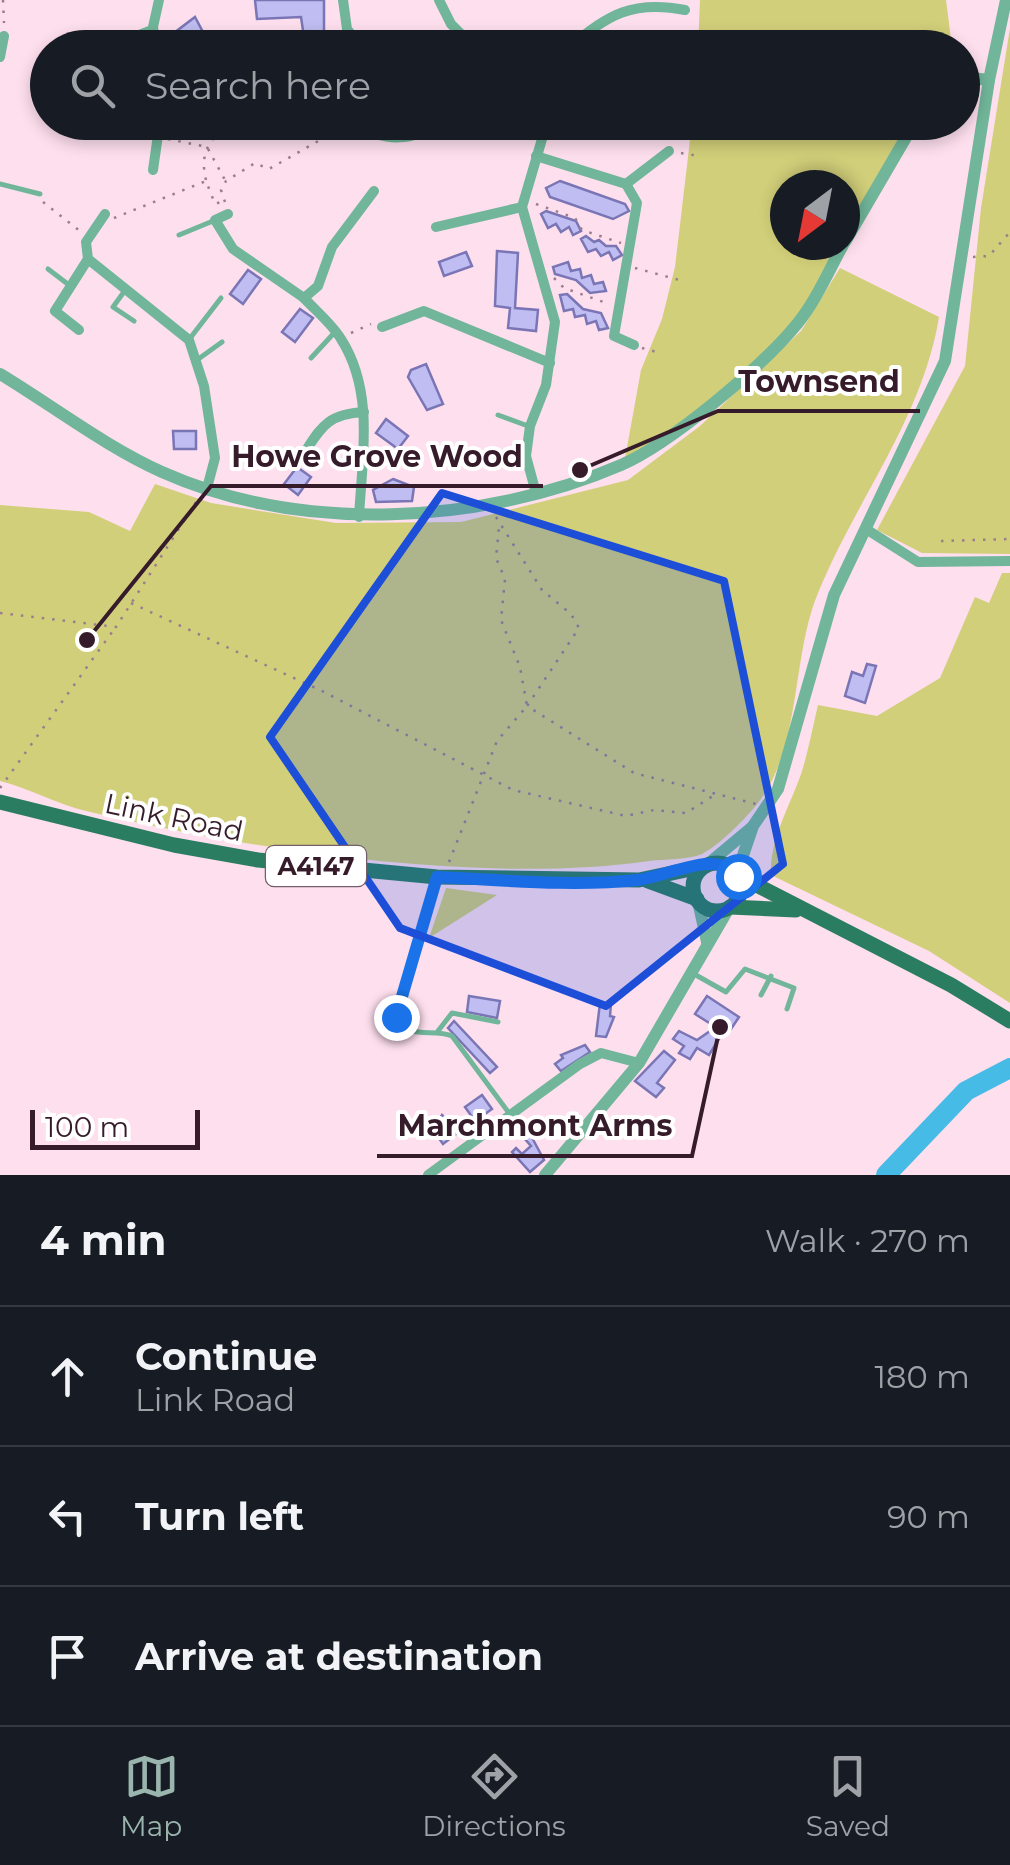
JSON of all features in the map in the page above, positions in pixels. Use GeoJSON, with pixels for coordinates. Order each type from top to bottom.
{"type":"FeatureCollection","features":[{"type":"Feature","properties":{"kind":"main road","name":"Link Road"},"geometry":{"type":"LineString","coordinates":[[0,802],[174,846],[258,860],[441,877],[639,880],[674,888],[712,910],[800,910]]}},
{"type":"Feature","properties":{"kind":"main road","name":"Link Road"},"geometry":{"type":"LineString","coordinates":[[639,880],[707,865],[727,865],[800,910],[951,985],[1010,1021]]}},
{"type":"Feature","properties":{"kind":"main road"},"geometry":{"type":"LineString","coordinates":[[697,900],[694,880],[707,865]]}},
{"type":"Feature","properties":{"kind":"main road"},"geometry":{"type":"LineString","coordinates":[[729,908],[740,893],[738,874]]}},
{"type":"Feature","properties":{"kind":"street"},"geometry":{"type":"LineString","coordinates":[[153,30],[159,0]]}},
{"type":"Feature","properties":{"kind":"street"},"geometry":{"type":"LineString","coordinates":[[343,0],[348,30]]}},
{"type":"Feature","properties":{"kind":"street"},"geometry":{"type":"LineString","coordinates":[[439,0],[457,30]]}},
{"type":"Feature","properties":{"kind":"street"},"geometry":{"type":"LineString","coordinates":[[707,865],[754,826],[778,789],[834,595],[945,361],[989,80],[1006,0]]}},
{"type":"Feature","properties":{"kind":"street"},"geometry":{"type":"LineString","coordinates":[[594,30],[623,9],[640,3],[685,10]]}},
{"type":"Feature","properties":{"kind":"street"},"geometry":{"type":"LineString","coordinates":[[0,58],[4,36]]}},
{"type":"Feature","properties":{"kind":"street"},"geometry":{"type":"LineString","coordinates":[[980,79],[989,80]]}},
{"type":"Feature","properties":{"kind":"street"},"geometry":{"type":"LineString","coordinates":[[154,170],[157,140]]}},
{"type":"Feature","properties":{"kind":"street"},"geometry":{"type":"LineString","coordinates":[[536,493],[526,456],[530,426],[550,363],[555,322],[523,203],[541,140]]}},
{"type":"Feature","properties":{"kind":"street"},"geometry":{"type":"LineString","coordinates":[[860,217],[905,140]]}},
{"type":"Feature","properties":{"kind":"street"},"geometry":{"type":"LineString","coordinates":[[626,184],[670,151]]}},
{"type":"Feature","properties":{"kind":"street"},"geometry":{"type":"LineString","coordinates":[[536,156],[626,184],[637,202],[614,336],[634,345]]}},
{"type":"Feature","properties":{"kind":"street"},"geometry":{"type":"LineString","coordinates":[[304,298],[318,286],[332,246],[374,191]]}},
{"type":"Feature","properties":{"kind":"street"},"geometry":{"type":"LineString","coordinates":[[436,227],[523,203]]}},
{"type":"Feature","properties":{"kind":"street"},"geometry":{"type":"LineString","coordinates":[[79,330],[55,311],[88,259],[89,238],[105,214]]}},
{"type":"Feature","properties":{"kind":"street"},"geometry":{"type":"LineString","coordinates":[[228,214],[215,220],[233,249],[304,298],[338,334],[360,378],[364,412],[359,517]]}},
{"type":"Feature","properties":{"kind":"street"},"geometry":{"type":"LineString","coordinates":[[88,259],[128,287],[189,340],[197,360],[215,458],[207,488]]}},
{"type":"Feature","properties":{"kind":"street"},"geometry":{"type":"LineString","coordinates":[[0,374],[162,472],[251,501],[359,517],[465,508],[536,493],[624,464],[688,424],[798,323],[835,260]]}},
{"type":"Feature","properties":{"kind":"street"},"geometry":{"type":"LineString","coordinates":[[382,328],[424,311],[550,363]]}},
{"type":"Feature","properties":{"kind":"street"},"geometry":{"type":"LineString","coordinates":[[298,462],[326,422],[338,414],[364,412]]}},
{"type":"Feature","properties":{"kind":"street"},"geometry":{"type":"LineString","coordinates":[[866,530],[918,562],[1010,561]]}},
{"type":"Feature","properties":{"kind":"street"},"geometry":{"type":"LineString","coordinates":[[738,874],[754,826]]}},
{"type":"Feature","properties":{"kind":"street"},"geometry":{"type":"LineString","coordinates":[[697,900],[707,945]]}},
{"type":"Feature","properties":{"kind":"street"},"geometry":{"type":"LineString","coordinates":[[545,1175],[639,1063],[729,908]]}},
{"type":"Feature","properties":{"kind":"street"},"geometry":{"type":"LineString","coordinates":[[428,1175],[600,1053],[639,1063]]}},
{"type":"Feature","properties":{"kind":"lane"},"geometry":{"type":"LineString","coordinates":[[145,30],[153,27]]}},
{"type":"Feature","properties":{"kind":"lane"},"geometry":{"type":"LineString","coordinates":[[0,184],[40,194]]}},
{"type":"Feature","properties":{"kind":"lane"},"geometry":{"type":"LineString","coordinates":[[179,235],[215,220]]}},
{"type":"Feature","properties":{"kind":"lane"},"geometry":{"type":"LineString","coordinates":[[48,269],[71,286]]}},
{"type":"Feature","properties":{"kind":"lane"},"geometry":{"type":"LineString","coordinates":[[128,287],[113,307],[134,320]]}},
{"type":"Feature","properties":{"kind":"lane"},"geometry":{"type":"LineString","coordinates":[[189,340],[221,298]]}},
{"type":"Feature","properties":{"kind":"lane"},"geometry":{"type":"LineString","coordinates":[[311,358],[338,334]]}},
{"type":"Feature","properties":{"kind":"lane"},"geometry":{"type":"LineString","coordinates":[[197,360],[222,342]]}},
{"type":"Feature","properties":{"kind":"lane"},"geometry":{"type":"LineString","coordinates":[[498,415],[530,426]]}},
{"type":"Feature","properties":{"kind":"lane"},"geometry":{"type":"LineString","coordinates":[[441,877],[395,1015],[408,1030],[448,1033],[459,1042],[512,1118]]}},
{"type":"Feature","properties":{"kind":"lane"},"geometry":{"type":"LineString","coordinates":[[694,974],[726,992],[745,970],[771,976],[794,988],[786,1009]]}},
{"type":"Feature","properties":{"kind":"lane"},"geometry":{"type":"LineString","coordinates":[[761,996],[771,976]]}},
{"type":"Feature","properties":{"kind":"lane"},"geometry":{"type":"LineString","coordinates":[[437,1034],[452,1013],[498,1022]]}},
{"type":"Feature","properties":{"kind":"path"},"geometry":{"type":"LineString","coordinates":[[3,0],[4,36]]}},
{"type":"Feature","properties":{"kind":"path"},"geometry":{"type":"LineString","coordinates":[[178,140],[206,147],[226,181]]}},
{"type":"Feature","properties":{"kind":"path"},"geometry":{"type":"LineString","coordinates":[[212,140],[201,160],[215,204],[224,200]]}},
{"type":"Feature","properties":{"kind":"path"},"geometry":{"type":"LineString","coordinates":[[228,214],[221,190],[226,181],[255,163],[269,169],[321,140]]}},
{"type":"Feature","properties":{"kind":"path"},"geometry":{"type":"LineString","coordinates":[[670,151],[699,156]]}},
{"type":"Feature","properties":{"kind":"path"},"geometry":{"type":"LineString","coordinates":[[105,214],[115,219],[206,181]]}},
{"type":"Feature","properties":{"kind":"path"},"geometry":{"type":"LineString","coordinates":[[40,194],[40,200],[89,238]]}},
{"type":"Feature","properties":{"kind":"path"},"geometry":{"type":"LineString","coordinates":[[523,203],[575,218],[582,230],[632,247]]}},
{"type":"Feature","properties":{"kind":"path"},"geometry":{"type":"LineString","coordinates":[[964,258],[989,256],[1010,232]]}},
{"type":"Feature","properties":{"kind":"path"},"geometry":{"type":"LineString","coordinates":[[628,266],[683,282]]}},
{"type":"Feature","properties":{"kind":"path"},"geometry":{"type":"LineString","coordinates":[[543,277],[551,276],[589,299],[620,306]]}},
{"type":"Feature","properties":{"kind":"path"},"geometry":{"type":"LineString","coordinates":[[338,334],[379,321],[382,328]]}},
{"type":"Feature","properties":{"kind":"path"},"geometry":{"type":"LineString","coordinates":[[634,345],[660,353]]}},
{"type":"Feature","properties":{"kind":"path"},"geometry":{"type":"LineString","coordinates":[[441,877],[497,741],[527,706],[579,628],[571,614],[542,590],[499,524],[492,500]]}},
{"type":"Feature","properties":{"kind":"path"},"geometry":{"type":"LineString","coordinates":[[0,788],[116,626],[194,504]]}},
{"type":"Feature","properties":{"kind":"path"},"geometry":{"type":"LineString","coordinates":[[499,524],[496,558],[505,579],[500,620],[520,667],[527,706],[634,773],[767,807]]}},
{"type":"Feature","properties":{"kind":"path"},"geometry":{"type":"LineString","coordinates":[[941,541],[1010,539]]}},
{"type":"Feature","properties":{"kind":"path"},"geometry":{"type":"LineString","coordinates":[[131,602],[322,691],[513,790],[626,816],[654,810],[686,814],[716,794]]}},
{"type":"Feature","properties":{"kind":"path"},"geometry":{"type":"LineString","coordinates":[[0,614],[116,626]]}},
{"type":"Feature","properties":{"kind":"highlighted area"},"geometry":{"type":"Polygon","coordinates":[[[442,493],[724,581],[783,864],[606,1006],[400,928],[270,737],[442,493]]]}},
{"type":"Feature","properties":{"kind":"shaded area"},"geometry":{"type":"Polygon","coordinates":[[[700,0],[946,0],[950,30],[699,30],[700,0]]]}},
{"type":"Feature","properties":{"kind":"shaded area"},"geometry":{"type":"Polygon","coordinates":[[[1010,28],[1010,554],[922,553],[877,530],[965,366],[981,208],[1010,28]]]}},
{"type":"Feature","properties":{"kind":"shaded area"},"geometry":{"type":"Polygon","coordinates":[[[690,140],[905,140],[860,216],[860,170],[770,170],[770,260],[834,260],[798,323],[688,424],[624,464],[641,370],[662,319],[675,267],[690,140]]]}},
{"type":"Feature","properties":{"kind":"shaded area"},"geometry":{"type":"Polygon","coordinates":[[[840,268],[939,317],[931,354],[904,424],[818,593],[803,645],[789,729],[772,780],[747,816],[709,850],[683,858],[583,867],[514,869],[367,860],[151,825],[75,808],[0,781],[0,505],[89,512],[130,531],[155,484],[211,503],[336,523],[461,522],[628,480],[700,426],[801,331],[840,268]]]}},
{"type":"Feature","properties":{"kind":"shaded area"},"geometry":{"type":"Polygon","coordinates":[[[1002,573],[1010,573],[1010,1003],[929,951],[771,875],[774,847],[803,768],[818,705],[877,716],[940,678],[975,597],[989,603],[1002,573]]]}},
{"type":"Feature","properties":{"kind":"shaded area"},"geometry":{"type":"Polygon","coordinates":[[[446,888],[497,895],[429,938],[446,888]]]}},
{"type":"Feature","properties":{"kind":"building"},"geometry":{"type":"Polygon","coordinates":[[[255,0],[324,0],[324,30],[303,30],[301,17],[257,19],[255,0]]]}},
{"type":"Feature","properties":{"kind":"building"},"geometry":{"type":"Polygon","coordinates":[[[195,17],[202,30],[178,30],[195,17]]]}},
{"type":"Feature","properties":{"kind":"building"},"geometry":{"type":"Polygon","coordinates":[[[560,181],[625,204],[629,211],[613,219],[550,197],[546,188],[560,181]]]}},
{"type":"Feature","properties":{"kind":"building"},"geometry":{"type":"Polygon","coordinates":[[[546,211],[576,221],[581,231],[573,235],[569,227],[561,232],[556,224],[548,228],[541,214],[546,211]]]}},
{"type":"Feature","properties":{"kind":"building"},"geometry":{"type":"Polygon","coordinates":[[[586,236],[606,246],[616,246],[622,255],[613,260],[609,252],[601,256],[596,249],[588,252],[581,239],[586,236]]]}},
{"type":"Feature","properties":{"kind":"building"},"geometry":{"type":"Polygon","coordinates":[[[497,251],[518,253],[515,308],[538,310],[536,331],[508,328],[510,308],[495,306],[497,251]]]}},
{"type":"Feature","properties":{"kind":"building"},"geometry":{"type":"Polygon","coordinates":[[[466,252],[472,266],[444,276],[439,262],[466,252]]]}},
{"type":"Feature","properties":{"kind":"building"},"geometry":{"type":"Polygon","coordinates":[[[568,262],[571,271],[580,269],[582,278],[591,275],[594,284],[603,282],[606,291],[590,293],[576,280],[555,274],[553,267],[568,262]]]}},
{"type":"Feature","properties":{"kind":"building"},"geometry":{"type":"Polygon","coordinates":[[[248,270],[261,279],[243,304],[230,294],[248,270]]]}},
{"type":"Feature","properties":{"kind":"building"},"geometry":{"type":"Polygon","coordinates":[[[567,294],[583,309],[601,313],[608,328],[599,330],[596,321],[587,324],[585,315],[575,317],[573,309],[564,311],[560,295],[567,294]]]}},
{"type":"Feature","properties":{"kind":"building"},"geometry":{"type":"Polygon","coordinates":[[[300,309],[313,318],[295,342],[282,332],[300,309]]]}},
{"type":"Feature","properties":{"kind":"building"},"geometry":{"type":"Polygon","coordinates":[[[426,364],[443,404],[427,410],[408,377],[411,370],[426,364]]]}},
{"type":"Feature","properties":{"kind":"building"},"geometry":{"type":"Polygon","coordinates":[[[386,419],[408,436],[398,449],[376,433],[386,419]]]}},
{"type":"Feature","properties":{"kind":"building"},"geometry":{"type":"Polygon","coordinates":[[[173,431],[196,431],[196,449],[174,449],[173,431]]]}},
{"type":"Feature","properties":{"kind":"building"},"geometry":{"type":"Polygon","coordinates":[[[297,467],[311,477],[298,495],[284,484],[297,467]]]}},
{"type":"Feature","properties":{"kind":"building"},"geometry":{"type":"Polygon","coordinates":[[[393,479],[414,487],[412,501],[376,502],[373,490],[393,479]]]}},
{"type":"Feature","properties":{"kind":"building"},"geometry":{"type":"Polygon","coordinates":[[[867,664],[876,666],[865,703],[845,696],[852,672],[863,676],[867,664]]]}},
{"type":"Feature","properties":{"kind":"building"},"geometry":{"type":"Polygon","coordinates":[[[469,996],[500,1001],[497,1018],[467,1012],[469,996]]]}},
{"type":"Feature","properties":{"kind":"building"},"geometry":{"type":"Polygon","coordinates":[[[707,996],[739,1017],[731,1029],[727,1026],[709,1055],[697,1048],[690,1059],[679,1053],[684,1046],[673,1039],[679,1031],[697,1040],[714,1026],[695,1014],[707,996]]]}},
{"type":"Feature","properties":{"kind":"building"},"geometry":{"type":"Polygon","coordinates":[[[600,1003],[611,1004],[610,1016],[614,1017],[606,1037],[596,1036],[600,1003]]]}},
{"type":"Feature","properties":{"kind":"building"},"geometry":{"type":"Polygon","coordinates":[[[454,1021],[497,1067],[490,1073],[448,1028],[454,1021]]]}},
{"type":"Feature","properties":{"kind":"building"},"geometry":{"type":"Polygon","coordinates":[[[585,1045],[590,1052],[561,1071],[555,1064],[563,1058],[561,1055],[585,1045]]]}},
{"type":"Feature","properties":{"kind":"building"},"geometry":{"type":"Polygon","coordinates":[[[664,1051],[675,1060],[657,1083],[664,1088],[656,1097],[635,1081],[664,1051]]]}},
{"type":"Feature","properties":{"kind":"building"},"geometry":{"type":"Polygon","coordinates":[[[482,1095],[492,1109],[475,1121],[465,1107],[482,1095]]]}},
{"type":"Feature","properties":{"kind":"building"},"geometry":{"type":"Polygon","coordinates":[[[442,1115],[460,1131],[443,1144],[433,1130],[442,1115]]]}},
{"type":"Feature","properties":{"kind":"building"},"geometry":{"type":"Polygon","coordinates":[[[530,1134],[544,1160],[530,1172],[512,1152],[516,1148],[522,1154],[531,1146],[524,1138],[530,1134]]]}},
{"type":"Feature","properties":{"kind":"waterway"},"geometry":{"type":"LineString","coordinates":[[886,1175],[966,1091],[1010,1068]]}},
{"type":"Feature","properties":{"kind":"place","name":"Townsend"},"geometry":{"type":"Point","coordinates":[580,470]}},
{"type":"Feature","properties":{"kind":"place","name":"Howe Grove Wood"},"geometry":{"type":"Point","coordinates":[87,640]}},
{"type":"Feature","properties":{"kind":"place","name":"Marchmont Arms"},"geometry":{"type":"Point","coordinates":[720,1027]}},
{"type":"Feature","properties":{"kind":"route"},"geometry":{"type":"LineString","coordinates":[[396,1017],[437,877],[639,880],[714,863],[727,865],[738,876]]}}]}
